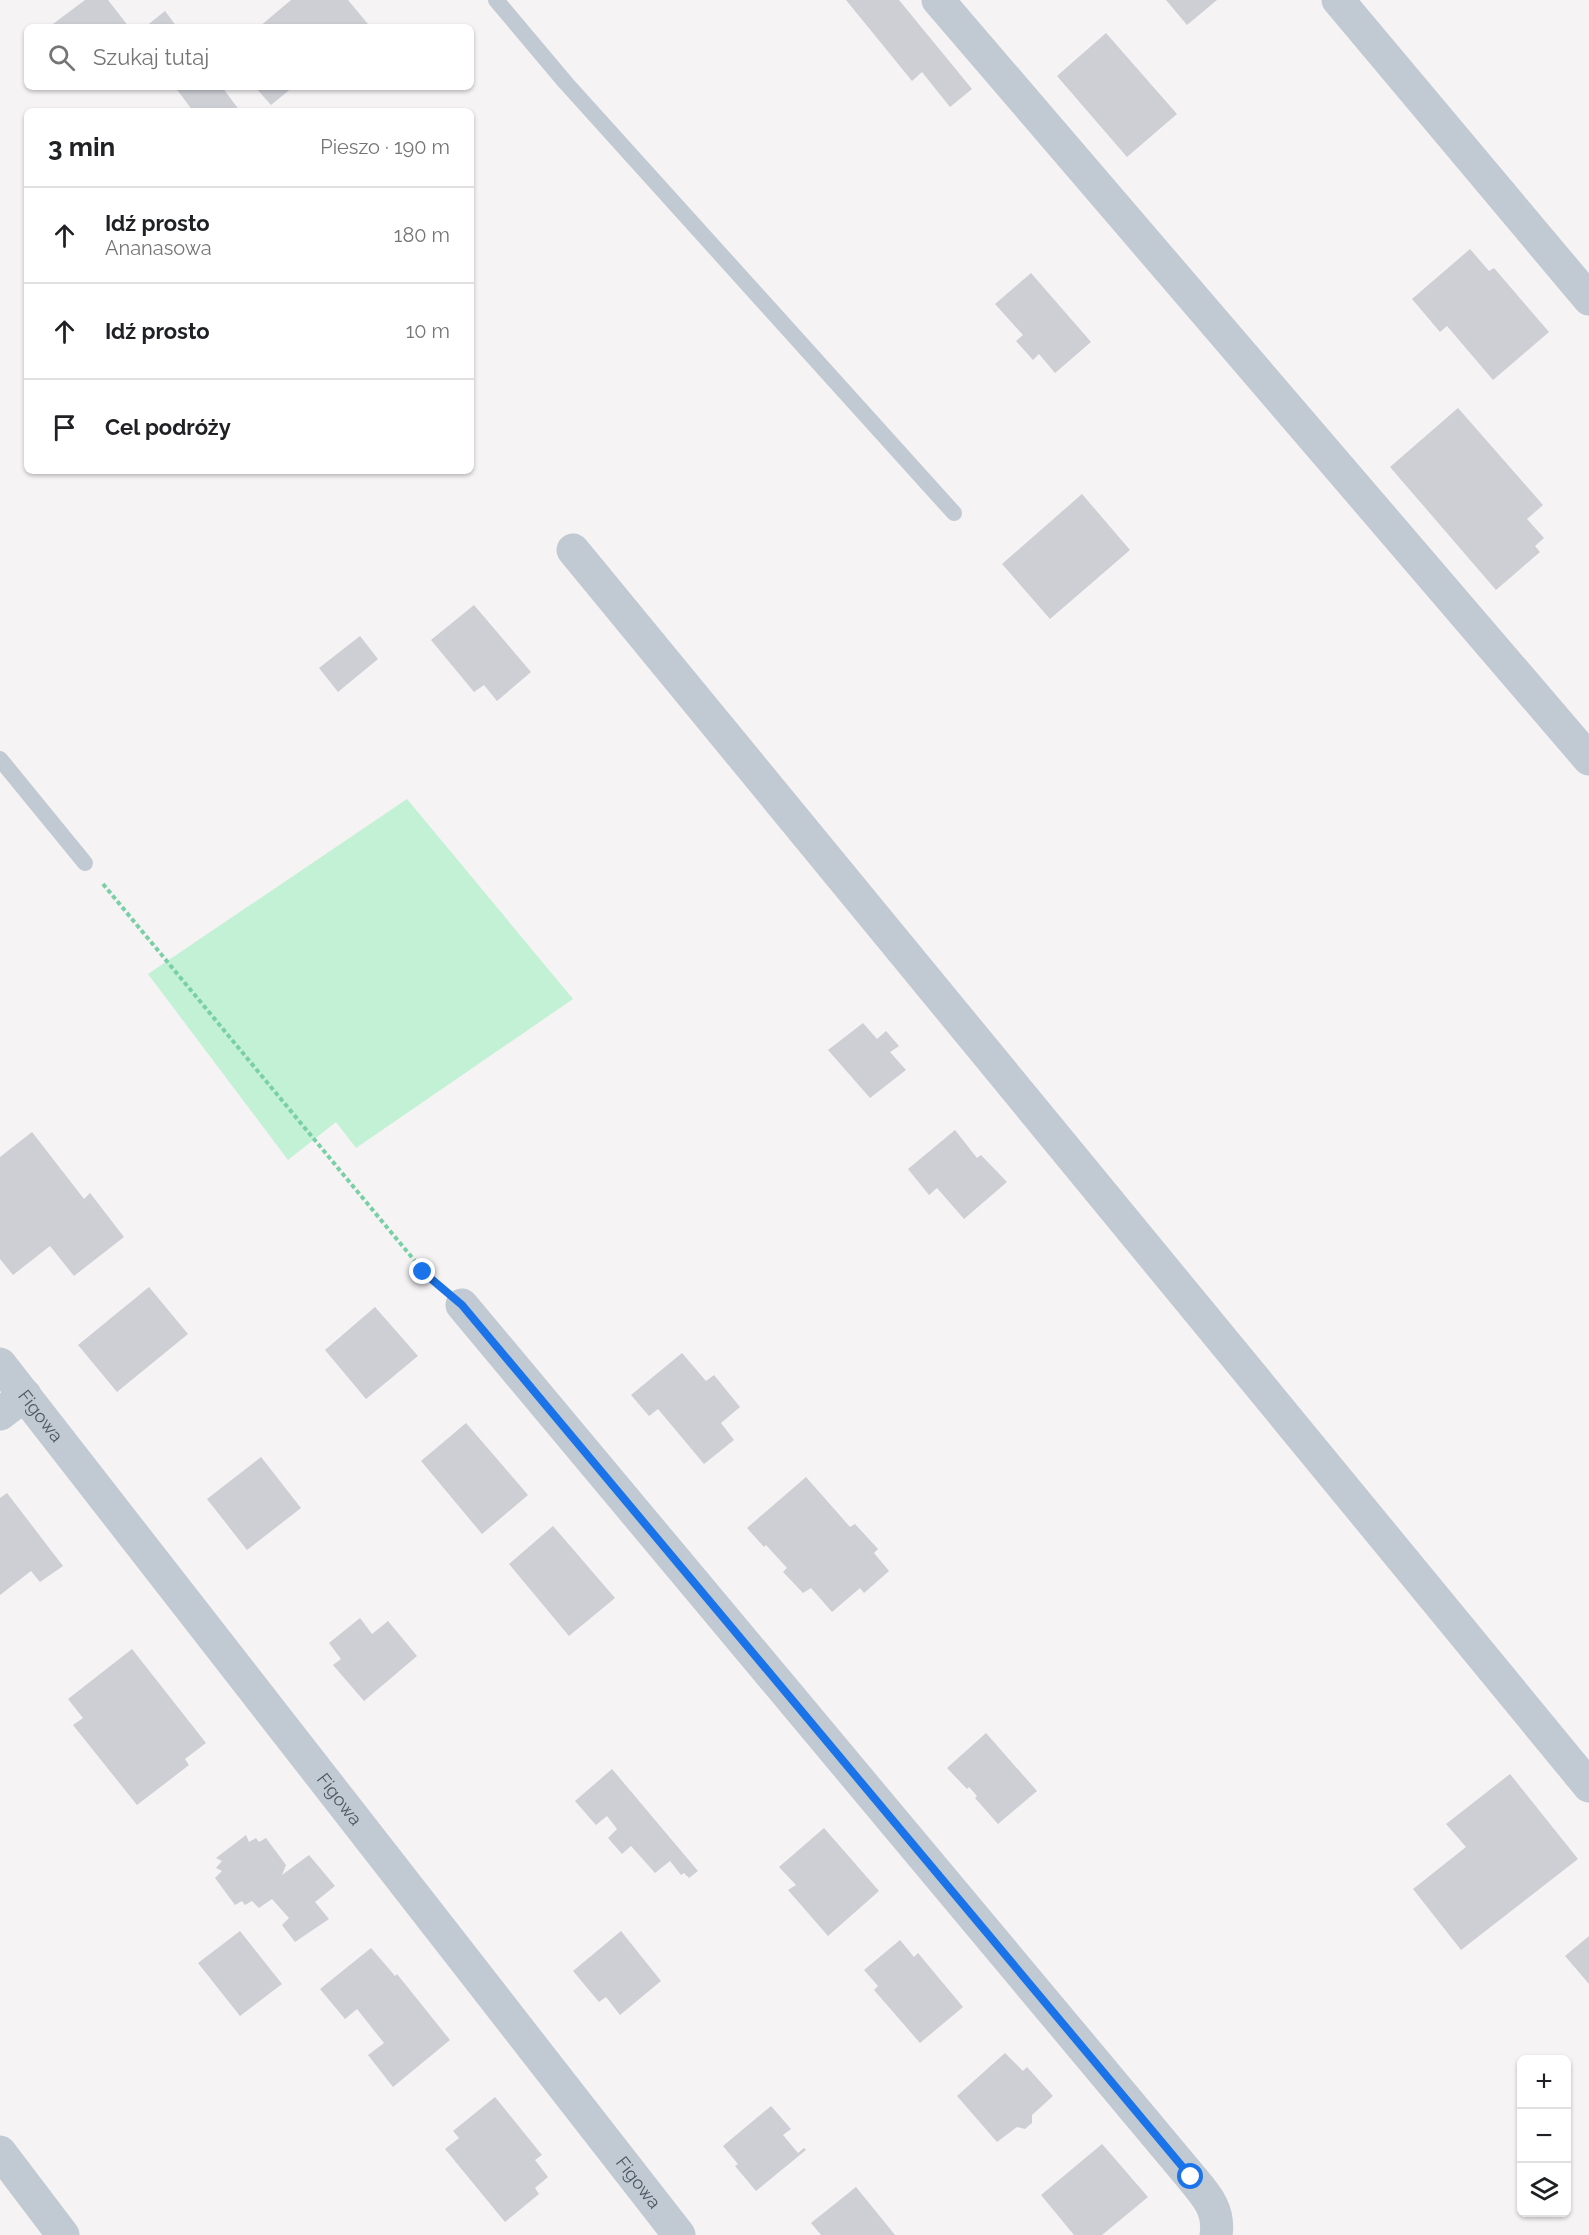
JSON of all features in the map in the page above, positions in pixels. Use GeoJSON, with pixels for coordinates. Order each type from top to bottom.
{"type":"FeatureCollection","features":[{"type":"Feature","properties":{"kind":"street"},"geometry":{"type":"LineString","coordinates":[[938,0],[1589,759]]}},
{"type":"Feature","properties":{"kind":"street"},"geometry":{"type":"LineString","coordinates":[[1338,0],[1589,299]]}},
{"type":"Feature","properties":{"kind":"street"},"geometry":{"type":"LineString","coordinates":[[573,550],[1589,1786]]}},
{"type":"Feature","properties":{"kind":"street"},"geometry":{"type":"LineString","coordinates":[[462,1305],[1213,2204],[1217,2219],[1216,2235]]}},
{"type":"Feature","properties":{"kind":"street","name":"Figowa"},"geometry":{"type":"LineString","coordinates":[[0,1364],[12,1405],[679,2235]]}},
{"type":"Feature","properties":{"kind":"street"},"geometry":{"type":"LineString","coordinates":[[0,2152],[63,2235]]}},
{"type":"Feature","properties":{"kind":"lane"},"geometry":{"type":"LineString","coordinates":[[496,0],[565,82],[954,513]]}},
{"type":"Feature","properties":{"kind":"lane"},"geometry":{"type":"LineString","coordinates":[[0,759],[85,863]]}},
{"type":"Feature","properties":{"kind":"path"},"geometry":{"type":"LineString","coordinates":[[85,863],[423,1272],[462,1305]]}},
{"type":"Feature","properties":{"kind":"green space"},"geometry":{"type":"Polygon","coordinates":[[[407,799],[573,999],[356,1148],[336,1122],[288,1160],[148,974],[407,799]]]}},
{"type":"Feature","properties":{"kind":"building"},"geometry":{"type":"Polygon","coordinates":[[[85,0],[108,0],[127,24],[53,24],[85,0]]]}},
{"type":"Feature","properties":{"kind":"building"},"geometry":{"type":"Polygon","coordinates":[[[291,0],[348,0],[368,24],[263,24],[291,0]]]}},
{"type":"Feature","properties":{"kind":"building"},"geometry":{"type":"Polygon","coordinates":[[[846,0],[899,0],[972,89],[950,107],[922,72],[912,81],[846,0]]]}},
{"type":"Feature","properties":{"kind":"building"},"geometry":{"type":"Polygon","coordinates":[[[1166,0],[1217,0],[1187,25],[1166,0]]]}},
{"type":"Feature","properties":{"kind":"building"},"geometry":{"type":"Polygon","coordinates":[[[165,11],[175,24],[149,24],[165,11]]]}},
{"type":"Feature","properties":{"kind":"building"},"geometry":{"type":"Polygon","coordinates":[[[1106,33],[1177,114],[1127,157],[1057,76],[1106,33]]]}},
{"type":"Feature","properties":{"kind":"building"},"geometry":{"type":"Polygon","coordinates":[[[177,90],[224,90],[238,108],[191,108],[177,90]]]}},
{"type":"Feature","properties":{"kind":"building"},"geometry":{"type":"Polygon","coordinates":[[[258,90],[289,90],[271,105],[258,90]]]}},
{"type":"Feature","properties":{"kind":"building"},"geometry":{"type":"Polygon","coordinates":[[[1470,249],[1489,271],[1494,268],[1549,332],[1493,380],[1447,326],[1440,332],[1412,299],[1470,249]]]}},
{"type":"Feature","properties":{"kind":"building"},"geometry":{"type":"Polygon","coordinates":[[[1031,273],[1091,342],[1055,373],[1039,354],[1033,360],[1016,341],[1023,335],[995,304],[1031,273]]]}},
{"type":"Feature","properties":{"kind":"building"},"geometry":{"type":"Polygon","coordinates":[[[1458,408],[1543,505],[1527,519],[1544,538],[1535,546],[1540,552],[1496,590],[1390,467],[1458,408]]]}},
{"type":"Feature","properties":{"kind":"building"},"geometry":{"type":"Polygon","coordinates":[[[1082,494],[1130,550],[1050,619],[1002,564],[1082,494]]]}},
{"type":"Feature","properties":{"kind":"building"},"geometry":{"type":"Polygon","coordinates":[[[474,605],[531,672],[497,701],[484,685],[474,692],[431,640],[474,605]]]}},
{"type":"Feature","properties":{"kind":"building"},"geometry":{"type":"Polygon","coordinates":[[[360,636],[378,659],[338,692],[319,668],[360,636]]]}},
{"type":"Feature","properties":{"kind":"building"},"geometry":{"type":"Polygon","coordinates":[[[863,1023],[877,1039],[886,1031],[899,1046],[890,1052],[906,1070],[870,1098],[828,1050],[863,1023]]]}},
{"type":"Feature","properties":{"kind":"building"},"geometry":{"type":"Polygon","coordinates":[[[955,1130],[977,1158],[981,1155],[1007,1182],[964,1219],[937,1188],[929,1195],[908,1169],[955,1130]]]}},
{"type":"Feature","properties":{"kind":"building"},"geometry":{"type":"Polygon","coordinates":[[[32,1132],[84,1199],[90,1193],[124,1237],[74,1276],[50,1246],[13,1275],[0,1259],[0,1157],[32,1132]]]}},
{"type":"Feature","properties":{"kind":"building"},"geometry":{"type":"Polygon","coordinates":[[[149,1287],[188,1334],[117,1392],[78,1345],[149,1287]]]}},
{"type":"Feature","properties":{"kind":"building"},"geometry":{"type":"Polygon","coordinates":[[[375,1307],[418,1356],[366,1399],[325,1350],[375,1307]]]}},
{"type":"Feature","properties":{"kind":"building"},"geometry":{"type":"Polygon","coordinates":[[[682,1353],[706,1381],[714,1375],[740,1407],[721,1423],[734,1440],[704,1464],[658,1409],[649,1416],[631,1395],[682,1353]]]}},
{"type":"Feature","properties":{"kind":"building"},"geometry":{"type":"Polygon","coordinates":[[[466,1423],[528,1495],[482,1534],[421,1461],[466,1423]]]}},
{"type":"Feature","properties":{"kind":"building"},"geometry":{"type":"Polygon","coordinates":[[[261,1457],[301,1508],[247,1550],[207,1499],[261,1457]]]}},
{"type":"Feature","properties":{"kind":"building"},"geometry":{"type":"Polygon","coordinates":[[[806,1477],[850,1527],[855,1524],[878,1549],[874,1553],[889,1571],[864,1593],[860,1588],[832,1612],[811,1588],[803,1593],[783,1572],[787,1568],[747,1528],[806,1477]]]}},
{"type":"Feature","properties":{"kind":"building"},"geometry":{"type":"Polygon","coordinates":[[[7,1493],[63,1566],[40,1582],[31,1571],[0,1595],[0,1498],[7,1493]]]}},
{"type":"Feature","properties":{"kind":"building"},"geometry":{"type":"Polygon","coordinates":[[[553,1526],[615,1598],[569,1636],[509,1564],[553,1526]]]}},
{"type":"Feature","properties":{"kind":"building"},"geometry":{"type":"Polygon","coordinates":[[[360,1618],[372,1634],[388,1621],[417,1656],[364,1701],[333,1665],[341,1659],[329,1643],[360,1618]]]}},
{"type":"Feature","properties":{"kind":"building"},"geometry":{"type":"Polygon","coordinates":[[[132,1649],[206,1743],[185,1759],[189,1765],[137,1805],[73,1725],[83,1718],[68,1699],[132,1649]]]}},
{"type":"Feature","properties":{"kind":"building"},"geometry":{"type":"Polygon","coordinates":[[[986,1733],[1037,1791],[998,1824],[975,1798],[977,1796],[969,1787],[967,1789],[947,1768],[986,1733]]]}},
{"type":"Feature","properties":{"kind":"building"},"geometry":{"type":"Polygon","coordinates":[[[612,1769],[698,1871],[689,1878],[684,1873],[681,1875],[670,1861],[655,1873],[631,1846],[622,1854],[608,1838],[617,1829],[607,1816],[596,1825],[575,1801],[612,1769]]]}},
{"type":"Feature","properties":{"kind":"building"},"geometry":{"type":"Polygon","coordinates":[[[1510,1774],[1578,1859],[1461,1950],[1413,1889],[1466,1847],[1446,1824],[1510,1774]]]}},
{"type":"Feature","properties":{"kind":"building"},"geometry":{"type":"Polygon","coordinates":[[[824,1828],[879,1891],[828,1936],[788,1890],[796,1885],[779,1867],[824,1828]]]}},
{"type":"Feature","properties":{"kind":"building"},"geometry":{"type":"Polygon","coordinates":[[[246,1835],[249,1842],[256,1838],[259,1842],[266,1838],[286,1865],[282,1875],[309,1855],[335,1886],[315,1902],[329,1919],[295,1942],[282,1925],[289,1918],[272,1899],[259,1908],[252,1901],[245,1905],[242,1901],[235,1905],[215,1878],[222,1871],[216,1868],[222,1861],[216,1858],[246,1835]]]}},
{"type":"Feature","properties":{"kind":"building"},"geometry":{"type":"Polygon","coordinates":[[[240,1931],[282,1984],[240,2016],[198,1963],[240,1931]]]}},
{"type":"Feature","properties":{"kind":"building"},"geometry":{"type":"Polygon","coordinates":[[[621,1931],[661,1981],[620,2015],[606,1997],[599,2002],[573,1971],[621,1931]]]}},
{"type":"Feature","properties":{"kind":"building"},"geometry":{"type":"Polygon","coordinates":[[[1589,1936],[1589,1984],[1565,1956],[1589,1936]]]}},
{"type":"Feature","properties":{"kind":"building"},"geometry":{"type":"Polygon","coordinates":[[[900,1940],[914,1957],[918,1953],[963,2007],[920,2043],[874,1990],[878,1986],[864,1970],[900,1940]]]}},
{"type":"Feature","properties":{"kind":"building"},"geometry":{"type":"Polygon","coordinates":[[[371,1948],[395,1976],[397,1974],[450,2040],[393,2087],[368,2055],[384,2043],[357,2009],[345,2019],[320,1989],[371,1948]]]}},
{"type":"Feature","properties":{"kind":"building"},"geometry":{"type":"Polygon","coordinates":[[[1005,2053],[1023,2071],[1027,2067],[1053,2096],[1032,2115],[1032,2123],[1025,2129],[1017,2127],[997,2142],[957,2096],[1005,2053]]]}},
{"type":"Feature","properties":{"kind":"building"},"geometry":{"type":"Polygon","coordinates":[[[495,2097],[542,2155],[535,2160],[548,2177],[535,2188],[539,2194],[505,2222],[445,2149],[459,2138],[453,2131],[495,2097]]]}},
{"type":"Feature","properties":{"kind":"building"},"geometry":{"type":"Polygon","coordinates":[[[771,2106],[791,2129],[783,2135],[798,2153],[804,2148],[806,2150],[756,2191],[735,2166],[738,2164],[723,2146],[771,2106]]]}},
{"type":"Feature","properties":{"kind":"building"},"geometry":{"type":"Polygon","coordinates":[[[1102,2144],[1148,2197],[1102,2235],[1074,2235],[1041,2195],[1102,2144]]]}},
{"type":"Feature","properties":{"kind":"building"},"geometry":{"type":"Polygon","coordinates":[[[856,2187],[895,2235],[821,2235],[811,2223],[856,2187]]]}},
{"type":"Feature","properties":{"kind":"route"},"geometry":{"type":"LineString","coordinates":[[423,1272],[462,1305],[1191,2177]]}}]}
